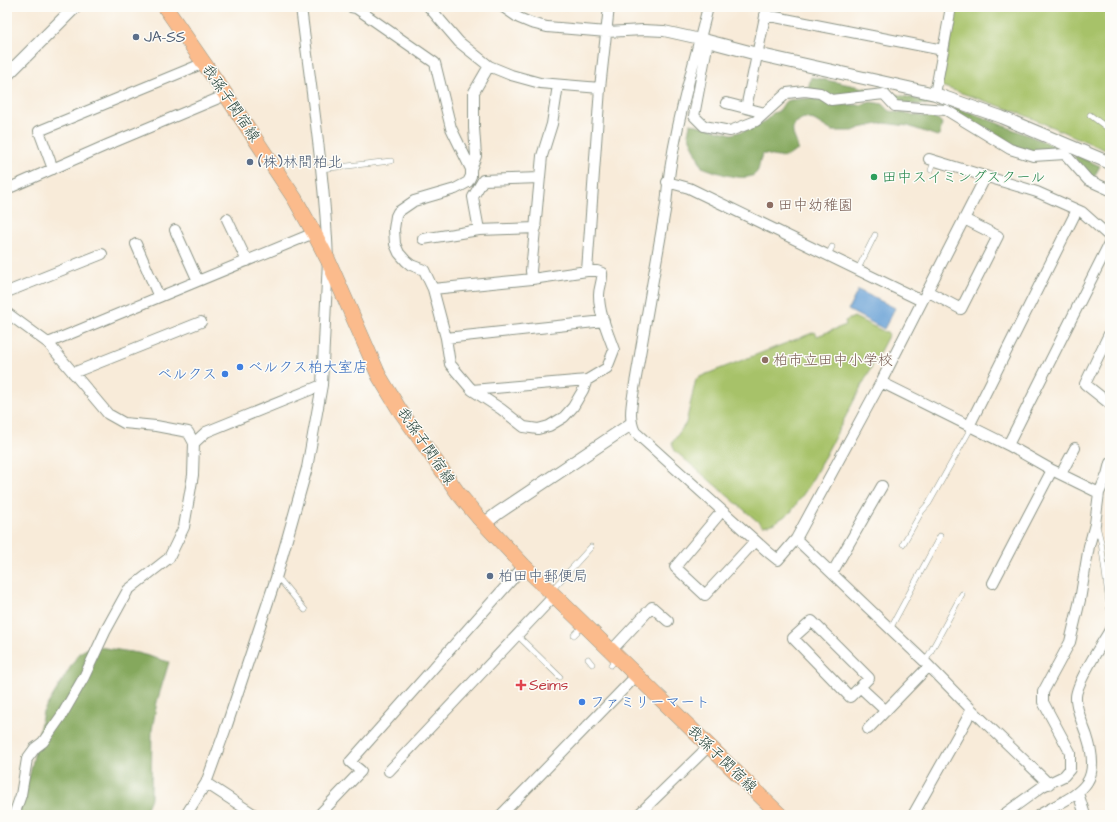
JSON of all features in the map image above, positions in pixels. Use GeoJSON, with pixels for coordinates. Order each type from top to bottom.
{"type":"FeatureCollection","features":[{"type":"Feature","properties":{"kind":"main road","name":"我孫子関宿線"},"geometry":{"type":"LineString","coordinates":[[165,7],[281,177],[314,232],[328,260],[379,376],[399,409],[458,493],[484,524],[552,594],[579,630],[636,676],[780,815]]}},
{"type":"Feature","properties":{"kind":"street"},"geometry":{"type":"LineString","coordinates":[[7,75],[75,7]]}},
{"type":"Feature","properties":{"kind":"street"},"geometry":{"type":"LineString","coordinates":[[186,815],[206,783],[276,578],[307,468],[322,385],[328,260],[321,169],[301,7]]}},
{"type":"Feature","properties":{"kind":"street"},"geometry":{"type":"LineString","coordinates":[[351,7],[356,8],[435,62],[451,128],[471,169]]}},
{"type":"Feature","properties":{"kind":"street"},"geometry":{"type":"LineString","coordinates":[[429,7],[459,42],[489,66],[525,80],[558,85],[600,88]]}},
{"type":"Feature","properties":{"kind":"street"},"geometry":{"type":"LineString","coordinates":[[502,7],[518,18],[531,23],[607,32],[643,30],[679,34],[886,89],[935,94],[1001,117],[1066,149],[1110,163]]}},
{"type":"Feature","properties":{"kind":"street"},"geometry":{"type":"LineString","coordinates":[[587,271],[600,88],[609,7]]}},
{"type":"Feature","properties":{"kind":"street"},"geometry":{"type":"LineString","coordinates":[[708,7],[694,116],[704,126],[730,131],[756,121],[787,94],[805,91],[820,93],[831,100],[886,89]]}},
{"type":"Feature","properties":{"kind":"street"},"geometry":{"type":"LineString","coordinates":[[935,94],[951,7]]}},
{"type":"Feature","properties":{"kind":"street"},"geometry":{"type":"LineString","coordinates":[[746,108],[766,11],[943,50]]}},
{"type":"Feature","properties":{"kind":"street"},"geometry":{"type":"LineString","coordinates":[[704,40],[680,118],[667,182],[666,205],[633,396],[631,424],[635,432],[778,560],[796,539],[881,382],[986,176]]}},
{"type":"Feature","properties":{"kind":"street"},"geometry":{"type":"LineString","coordinates":[[53,169],[39,131],[204,63]]}},
{"type":"Feature","properties":{"kind":"street"},"geometry":{"type":"LineString","coordinates":[[489,66],[474,92],[476,156],[468,182],[455,189],[414,201],[398,212],[394,229],[395,244],[399,253],[410,265],[424,270],[433,289],[446,338],[450,364],[472,390],[501,409],[524,427],[538,429],[549,426],[564,416],[573,407],[587,380]]}},
{"type":"Feature","properties":{"kind":"street"},"geometry":{"type":"LineString","coordinates":[[532,279],[531,271],[542,156],[552,124],[558,85]]}},
{"type":"Feature","properties":{"kind":"street"},"geometry":{"type":"LineString","coordinates":[[886,89],[896,106],[946,110],[1010,149],[1034,156],[1066,149]]}},
{"type":"Feature","properties":{"kind":"street"},"geometry":{"type":"LineString","coordinates":[[7,190],[226,95]]}},
{"type":"Feature","properties":{"kind":"street"},"geometry":{"type":"LineString","coordinates":[[946,110],[950,99]]}},
{"type":"Feature","properties":{"kind":"street"},"geometry":{"type":"LineString","coordinates":[[726,103],[765,113]]}},
{"type":"Feature","properties":{"kind":"street"},"geometry":{"type":"LineString","coordinates":[[1066,149],[1088,180],[1110,190]]}},
{"type":"Feature","properties":{"kind":"street"},"geometry":{"type":"LineString","coordinates":[[932,159],[1037,192],[1082,212],[1110,237]]}},
{"type":"Feature","properties":{"kind":"street"},"geometry":{"type":"LineString","coordinates":[[478,230],[473,197],[482,180],[540,178]]}},
{"type":"Feature","properties":{"kind":"street"},"geometry":{"type":"LineString","coordinates":[[667,182],[689,188],[830,251],[858,269],[961,309],[998,236],[964,219]]}},
{"type":"Feature","properties":{"kind":"street"},"geometry":{"type":"LineString","coordinates":[[970,427],[1077,210]]}},
{"type":"Feature","properties":{"kind":"street"},"geometry":{"type":"LineString","coordinates":[[227,219],[247,261]]}},
{"type":"Feature","properties":{"kind":"street"},"geometry":{"type":"LineString","coordinates":[[423,239],[478,230],[536,228]]}},
{"type":"Feature","properties":{"kind":"street"},"geometry":{"type":"LineString","coordinates":[[175,230],[198,281]]}},
{"type":"Feature","properties":{"kind":"street"},"geometry":{"type":"LineString","coordinates":[[48,343],[314,232]]}},
{"type":"Feature","properties":{"kind":"street"},"geometry":{"type":"LineString","coordinates":[[1008,445],[1110,242]]}},
{"type":"Feature","properties":{"kind":"street"},"geometry":{"type":"LineString","coordinates":[[136,244],[159,297]]}},
{"type":"Feature","properties":{"kind":"street"},"geometry":{"type":"LineString","coordinates":[[7,292],[102,254]]}},
{"type":"Feature","properties":{"kind":"street"},"geometry":{"type":"LineString","coordinates":[[433,289],[532,279],[587,271],[598,271],[602,273],[603,278],[599,294],[604,321],[614,350],[607,368],[587,380],[472,390]]}},
{"type":"Feature","properties":{"kind":"street"},"geometry":{"type":"LineString","coordinates":[[7,313],[48,343],[108,414],[124,423],[156,426],[188,432],[194,443],[193,475],[184,527],[169,558],[128,590],[106,630],[84,677],[62,715],[43,742],[35,748],[27,760],[21,795],[14,815]]}},
{"type":"Feature","properties":{"kind":"street"},"geometry":{"type":"LineString","coordinates":[[446,338],[604,321]]}},
{"type":"Feature","properties":{"kind":"street"},"geometry":{"type":"LineString","coordinates":[[73,373],[201,322]]}},
{"type":"Feature","properties":{"kind":"street"},"geometry":{"type":"LineString","coordinates":[[1110,332],[1085,384],[1110,404]]}},
{"type":"Feature","properties":{"kind":"street"},"geometry":{"type":"LineString","coordinates":[[881,382],[1008,445],[1056,472],[1099,493]]}},
{"type":"Feature","properties":{"kind":"street"},"geometry":{"type":"LineString","coordinates":[[194,443],[206,432],[322,385]]}},
{"type":"Feature","properties":{"kind":"street"},"geometry":{"type":"LineString","coordinates":[[484,524],[498,513],[631,424]]}},
{"type":"Feature","properties":{"kind":"street"},"geometry":{"type":"LineString","coordinates":[[994,583],[1056,472],[1075,448]]}},
{"type":"Feature","properties":{"kind":"street"},"geometry":{"type":"LineString","coordinates":[[1003,815],[1043,786],[1064,776],[1070,769],[1070,752],[1043,702],[1043,692],[1070,642],[1080,600],[1099,493],[1107,475],[1110,463]]}},
{"type":"Feature","properties":{"kind":"street"},"geometry":{"type":"LineString","coordinates":[[832,573],[882,486]]}},
{"type":"Feature","properties":{"kind":"street"},"geometry":{"type":"LineString","coordinates":[[722,511],[675,567],[706,595],[755,541]]}},
{"type":"Feature","properties":{"kind":"street"},"geometry":{"type":"LineString","coordinates":[[796,539],[927,664],[971,709],[1049,784]]}},
{"type":"Feature","properties":{"kind":"street"},"geometry":{"type":"LineString","coordinates":[[318,815],[361,771],[350,762],[524,566]]}},
{"type":"Feature","properties":{"kind":"street"},"geometry":{"type":"LineString","coordinates":[[389,771],[517,635],[552,594]]}},
{"type":"Feature","properties":{"kind":"street"},"geometry":{"type":"LineString","coordinates":[[613,658],[652,607],[668,621]]}},
{"type":"Feature","properties":{"kind":"street"},"geometry":{"type":"LineString","coordinates":[[812,622],[869,678],[860,686],[850,697],[793,638],[812,622]]}},
{"type":"Feature","properties":{"kind":"street"},"geometry":{"type":"LineString","coordinates":[[1039,815],[1078,793],[1088,782],[1093,764],[1090,745],[1076,697],[1078,685],[1110,630]]}},
{"type":"Feature","properties":{"kind":"street"},"geometry":{"type":"LineString","coordinates":[[868,729],[886,711],[927,664]]}},
{"type":"Feature","properties":{"kind":"street"},"geometry":{"type":"LineString","coordinates":[[501,815],[636,676]]}},
{"type":"Feature","properties":{"kind":"street"},"geometry":{"type":"LineString","coordinates":[[860,686],[886,711]]}},
{"type":"Feature","properties":{"kind":"street"},"geometry":{"type":"LineString","coordinates":[[913,815],[967,719],[971,709]]}},
{"type":"Feature","properties":{"kind":"street"},"geometry":{"type":"LineString","coordinates":[[638,815],[709,746]]}},
{"type":"Feature","properties":{"kind":"street"},"geometry":{"type":"LineString","coordinates":[[206,783],[255,815]]}},
{"type":"Feature","properties":{"kind":"street"},"geometry":{"type":"LineString","coordinates":[[1078,793],[1085,815]]}},
{"type":"Feature","properties":{"kind":"lane"},"geometry":{"type":"LineString","coordinates":[[1090,115],[1110,130]]}},
{"type":"Feature","properties":{"kind":"lane"},"geometry":{"type":"LineString","coordinates":[[931,170],[932,159]]}},
{"type":"Feature","properties":{"kind":"lane"},"geometry":{"type":"LineString","coordinates":[[321,169],[391,161]]}},
{"type":"Feature","properties":{"kind":"lane"},"geometry":{"type":"LineString","coordinates":[[858,269],[875,235]]}},
{"type":"Feature","properties":{"kind":"lane"},"geometry":{"type":"LineString","coordinates":[[903,544],[922,511],[929,502],[970,427]]}},
{"type":"Feature","properties":{"kind":"lane"},"geometry":{"type":"LineString","coordinates":[[1095,521],[1101,542],[1110,611]]}},
{"type":"Feature","properties":{"kind":"lane"},"geometry":{"type":"LineString","coordinates":[[890,629],[940,536]]}},
{"type":"Feature","properties":{"kind":"lane"},"geometry":{"type":"LineString","coordinates":[[552,594],[591,548]]}},
{"type":"Feature","properties":{"kind":"lane"},"geometry":{"type":"LineString","coordinates":[[276,578],[281,581],[305,610]]}},
{"type":"Feature","properties":{"kind":"lane"},"geometry":{"type":"LineString","coordinates":[[927,664],[962,594]]}},
{"type":"Feature","properties":{"kind":"lane"},"geometry":{"type":"LineString","coordinates":[[517,635],[560,677]]}},
{"type":"Feature","properties":{"kind":"lane"},"geometry":{"type":"LineString","coordinates":[[588,659],[592,664]]}},
{"type":"Feature","properties":{"kind":"green space"},"geometry":{"type":"Polygon","coordinates":[[[956,7],[1110,7],[1110,152],[1017,112],[941,86],[956,7]]]}},
{"type":"Feature","properties":{"kind":"green space"},"geometry":{"type":"Polygon","coordinates":[[[811,77],[880,91],[831,97],[808,89],[811,77]]]}},
{"type":"Feature","properties":{"kind":"green space"},"geometry":{"type":"Polygon","coordinates":[[[890,93],[942,105],[896,104],[890,93]]]}},
{"type":"Feature","properties":{"kind":"green space"},"geometry":{"type":"Polygon","coordinates":[[[811,98],[833,104],[845,105],[860,105],[871,102],[883,104],[890,111],[938,119],[942,123],[940,134],[937,136],[908,126],[884,123],[853,131],[832,131],[814,120],[804,118],[794,124],[793,128],[793,134],[798,150],[784,157],[763,154],[758,170],[753,176],[730,176],[702,167],[688,134],[690,124],[732,134],[747,130],[765,121],[773,113],[779,111],[785,102],[790,100],[811,98]]]}},
{"type":"Feature","properties":{"kind":"green space"},"geometry":{"type":"Polygon","coordinates":[[[955,108],[972,113],[1060,148],[1057,153],[1035,154],[1011,147],[954,113],[955,108]]]}},
{"type":"Feature","properties":{"kind":"green space"},"geometry":{"type":"Polygon","coordinates":[[[1076,155],[1100,166],[1093,179],[1074,158],[1076,155]]]}},
{"type":"Feature","properties":{"kind":"green space"},"geometry":{"type":"Polygon","coordinates":[[[854,317],[889,334],[809,486],[791,512],[773,524],[763,526],[675,451],[672,443],[686,423],[696,379],[815,332],[817,336],[846,325],[845,321],[854,317]]]}},
{"type":"Feature","properties":{"kind":"green space"},"geometry":{"type":"Polygon","coordinates":[[[92,646],[138,653],[169,662],[157,702],[152,730],[151,798],[144,815],[14,815],[30,774],[43,712],[79,653],[92,646]]]}},
{"type":"Feature","properties":{"kind":"water"},"geometry":{"type":"Polygon","coordinates":[[[858,290],[895,308],[884,329],[848,310],[858,290]]]}},
{"type":"Feature","properties":{"kind":"place","name":"JA-SS"},"geometry":{"type":"Point","coordinates":[136,37]}},
{"type":"Feature","properties":{"kind":"place","name":"(株)林間柏北"},"geometry":{"type":"Point","coordinates":[250,162]}},
{"type":"Feature","properties":{"kind":"place","name":"田中スイミングスクール"},"geometry":{"type":"Point","coordinates":[874,177]}},
{"type":"Feature","properties":{"kind":"place","name":"田中幼稚園"},"geometry":{"type":"Point","coordinates":[770,205]}},
{"type":"Feature","properties":{"kind":"place","name":"柏市立田中小学校"},"geometry":{"type":"Point","coordinates":[765,360]}},
{"type":"Feature","properties":{"kind":"place","name":"ベルクス柏大室店"},"geometry":{"type":"Point","coordinates":[240,367]}},
{"type":"Feature","properties":{"kind":"place","name":"ベルクス"},"geometry":{"type":"Point","coordinates":[225,374]}},
{"type":"Feature","properties":{"kind":"place","name":"柏田中郵便局"},"geometry":{"type":"Point","coordinates":[490,576]}},
{"type":"Feature","properties":{"kind":"place","name":"Seims"},"geometry":{"type":"Point","coordinates":[521,685]}},
{"type":"Feature","properties":{"kind":"place","name":"ファミリーマート"},"geometry":{"type":"Point","coordinates":[582,702]}}]}
